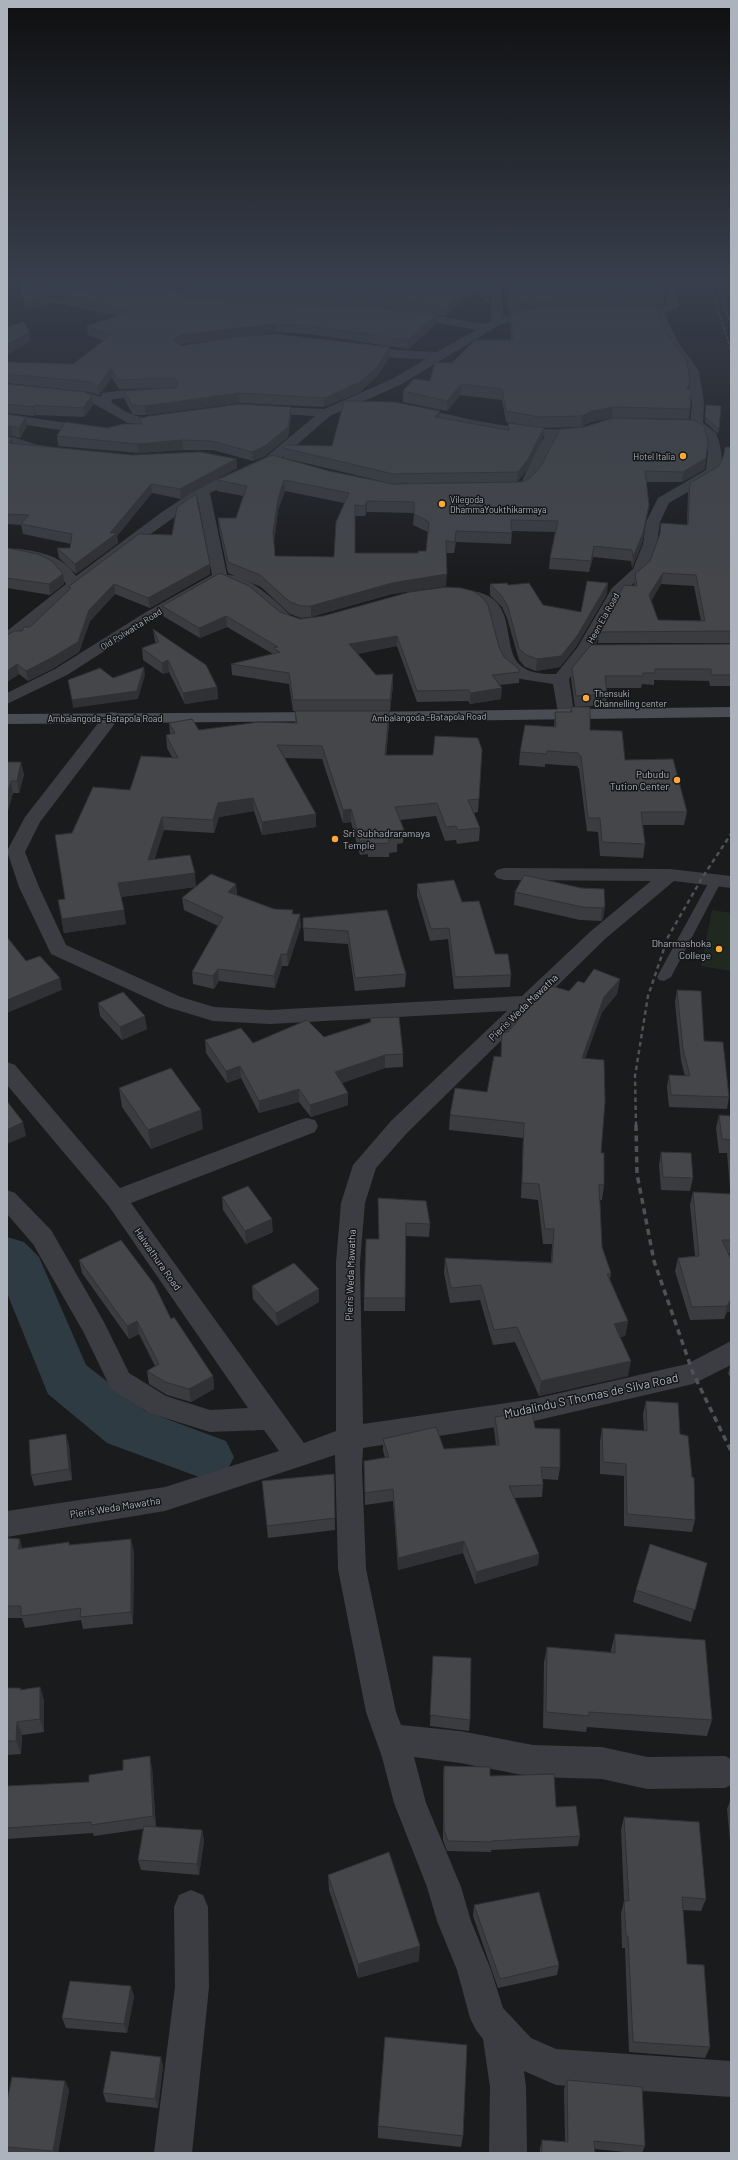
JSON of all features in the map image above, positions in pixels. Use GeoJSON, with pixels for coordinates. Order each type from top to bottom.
{"type":"FeatureCollection","features":[{"type":"Feature","properties":{"kind":"main road","name":"Ambalangoda -Batapola Road"},"geometry":{"type":"LineString","coordinates":[[7,719],[112,717],[462,717],[731,712]]}},
{"type":"Feature","properties":{"kind":"street"},"geometry":{"type":"LineString","coordinates":[[7,639],[29,619],[74,584],[203,491],[271,460],[326,413],[400,380]]}},
{"type":"Feature","properties":{"kind":"street","name":"Heen Ela Road"},"geometry":{"type":"LineString","coordinates":[[561,678],[592,650],[617,591],[640,571],[650,544],[653,522],[663,501],[712,472],[714,446],[710,433],[689,425],[698,402],[694,380]]}},
{"type":"Feature","properties":{"kind":"street"},"geometry":{"type":"LineString","coordinates":[[7,388],[90,397],[104,403],[128,420],[146,421]]}},
{"type":"Feature","properties":{"kind":"street"},"geometry":{"type":"LineString","coordinates":[[104,403],[107,396],[113,394],[164,392]]}},
{"type":"Feature","properties":{"kind":"street"},"geometry":{"type":"LineString","coordinates":[[364,397],[386,403]]}},
{"type":"Feature","properties":{"kind":"street"},"geometry":{"type":"LineString","coordinates":[[400,407],[493,426],[554,434],[583,432],[596,426]]}},
{"type":"Feature","properties":{"kind":"street"},"geometry":{"type":"LineString","coordinates":[[248,408],[326,413]]}},
{"type":"Feature","properties":{"kind":"street"},"geometry":{"type":"LineString","coordinates":[[7,418],[114,431],[146,421],[178,417]]}},
{"type":"Feature","properties":{"kind":"street"},"geometry":{"type":"LineString","coordinates":[[10,441],[30,437],[57,425]]}},
{"type":"Feature","properties":{"kind":"street"},"geometry":{"type":"LineString","coordinates":[[494,487],[521,487],[528,483],[546,444],[554,434]]}},
{"type":"Feature","properties":{"kind":"street"},"geometry":{"type":"LineString","coordinates":[[10,441],[32,448],[68,452]]}},
{"type":"Feature","properties":{"kind":"street"},"geometry":{"type":"LineString","coordinates":[[271,460],[286,465]]}},
{"type":"Feature","properties":{"kind":"street"},"geometry":{"type":"LineString","coordinates":[[234,461],[252,468]]}},
{"type":"Feature","properties":{"kind":"street"},"geometry":{"type":"LineString","coordinates":[[203,491],[220,577],[236,582],[260,594],[267,603],[286,619],[301,623]]}},
{"type":"Feature","properties":{"kind":"street"},"geometry":{"type":"LineString","coordinates":[[7,552],[36,556],[52,561],[62,566],[74,584]]}},
{"type":"Feature","properties":{"kind":"street","name":"Old Polwatta Road"},"geometry":{"type":"LineString","coordinates":[[7,699],[62,672],[151,615],[220,577]]}},
{"type":"Feature","properties":{"kind":"street"},"geometry":{"type":"LineString","coordinates":[[445,592],[477,595],[491,605],[500,622],[505,654],[511,665],[526,675],[541,679],[561,678],[566,714]]}},
{"type":"Feature","properties":{"kind":"street"},"geometry":{"type":"LineString","coordinates":[[112,717],[31,821],[16,852],[29,887],[58,949],[92,966],[130,980],[174,1002],[213,1014],[270,1017],[527,1003]]}},
{"type":"Feature","properties":{"kind":"street"},"geometry":{"type":"LineString","coordinates":[[504,874],[670,875],[716,880]]}},
{"type":"Feature","properties":{"kind":"street","name":"Pieris Weda Mawatha"},"geometry":{"type":"LineString","coordinates":[[7,1524],[165,1498],[350,1438],[348,1262],[353,1203],[365,1165],[399,1127],[598,935],[670,875]]}},
{"type":"Feature","properties":{"kind":"street","name":"Halwathura Road"},"geometry":{"type":"LineString","coordinates":[[7,1070],[116,1199],[298,1456]]}},
{"type":"Feature","properties":{"kind":"street"},"geometry":{"type":"LineString","coordinates":[[116,1199],[307,1126]]}},
{"type":"Feature","properties":{"kind":"street"},"geometry":{"type":"LineString","coordinates":[[7,1199],[42,1237],[95,1329],[120,1381],[158,1405],[210,1421],[270,1418]]}},
{"type":"Feature","properties":{"kind":"street","name":"Mudalindu S Thomas de Silva Road"},"geometry":{"type":"LineString","coordinates":[[350,1438],[534,1410],[693,1372],[731,1352]]}},
{"type":"Feature","properties":{"kind":"street"},"geometry":{"type":"LineString","coordinates":[[350,1438],[348,1468],[352,1569],[381,1712],[392,1739],[410,1803],[444,1887],[454,1921],[474,1970],[488,2018],[518,2051],[556,2067],[731,2079]]}},
{"type":"Feature","properties":{"kind":"street"},"geometry":{"type":"LineString","coordinates":[[392,1739],[460,1747],[533,1761],[602,1763],[647,1773],[725,1772]]}},
{"type":"Feature","properties":{"kind":"street"},"geometry":{"type":"LineString","coordinates":[[173,2153],[192,1987],[191,1907]]}},
{"type":"Feature","properties":{"kind":"street"},"geometry":{"type":"LineString","coordinates":[[500,2031],[508,2087],[508,2153]]}},
{"type":"Feature","properties":{"kind":"lane"},"geometry":{"type":"LineString","coordinates":[[664,977],[716,880]]}},
{"type":"Feature","properties":{"kind":"shaded area","name":"Dharmashoka College"},"geometry":{"type":"Polygon","coordinates":[[[712,910],[731,913],[731,971],[701,966],[712,910]]]}},
{"type":"Feature","properties":{"kind":"building"},"geometry":{"type":"Polygon","coordinates":[[[66,380],[102,380],[98,386],[89,382],[66,380]]]}},
{"type":"Feature","properties":{"kind":"building"},"geometry":{"type":"Polygon","coordinates":[[[176,380],[362,380],[324,398],[239,393],[145,406],[132,405],[124,391],[171,388],[176,387],[178,382],[176,380]]]}},
{"type":"Feature","properties":{"kind":"building"},"geometry":{"type":"Polygon","coordinates":[[[413,380],[690,380],[687,389],[691,390],[692,393],[689,398],[691,399],[690,409],[613,407],[592,411],[582,416],[539,417],[506,411],[502,389],[461,384],[447,401],[403,391],[413,380]]]}},
{"type":"Feature","properties":{"kind":"building"},"geometry":{"type":"Polygon","coordinates":[[[7,384],[85,392],[92,396],[83,408],[34,405],[33,407],[7,404],[7,384]]]}},
{"type":"Feature","properties":{"kind":"building"},"geometry":{"type":"Polygon","coordinates":[[[344,402],[394,402],[440,411],[435,417],[509,430],[508,423],[544,428],[528,459],[518,472],[393,474],[284,448],[287,445],[332,446],[344,402]]]}},
{"type":"Feature","properties":{"kind":"building"},"geometry":{"type":"Polygon","coordinates":[[[240,404],[291,407],[288,427],[265,446],[252,452],[212,441],[182,440],[137,444],[57,436],[65,422],[107,428],[123,424],[142,424],[139,419],[149,416],[240,404]]]}},
{"type":"Feature","properties":{"kind":"building"},"geometry":{"type":"Polygon","coordinates":[[[706,405],[721,406],[719,429],[705,417],[706,405]]]}},
{"type":"Feature","properties":{"kind":"building"},"geometry":{"type":"Polygon","coordinates":[[[7,414],[26,417],[19,428],[11,426],[7,427],[7,414]]]}},
{"type":"Feature","properties":{"kind":"building"},"geometry":{"type":"Polygon","coordinates":[[[613,418],[694,420],[704,426],[708,442],[706,458],[683,472],[645,471],[649,505],[643,533],[633,557],[632,550],[594,546],[591,561],[550,558],[558,521],[511,520],[512,533],[456,531],[455,542],[446,541],[447,574],[392,583],[311,606],[301,606],[290,602],[260,575],[228,562],[218,518],[236,518],[247,486],[217,480],[272,455],[329,471],[393,484],[522,482],[530,478],[541,466],[560,429],[584,427],[613,418]],[[284,480],[278,499],[273,532],[275,556],[334,557],[336,522],[349,493],[284,480]],[[367,501],[365,506],[355,505],[355,553],[418,553],[418,551],[426,551],[429,522],[414,514],[414,502],[367,501]]]}},
{"type":"Feature","properties":{"kind":"building"},"geometry":{"type":"Polygon","coordinates":[[[7,436],[12,438],[9,443],[132,455],[200,452],[236,459],[180,489],[151,484],[110,533],[117,533],[75,564],[57,548],[70,548],[72,534],[21,524],[29,515],[7,514],[7,436]]]}},
{"type":"Feature","properties":{"kind":"building"},"geometry":{"type":"Polygon","coordinates":[[[725,447],[731,447],[731,631],[599,632],[624,585],[637,586],[635,574],[650,561],[660,534],[661,523],[688,525],[690,483],[719,466],[724,455],[725,447]],[[663,573],[649,595],[658,620],[705,621],[696,575],[663,573]]]}},
{"type":"Feature","properties":{"kind":"building"},"geometry":{"type":"Polygon","coordinates":[[[196,494],[210,564],[148,598],[114,584],[89,610],[78,642],[26,671],[17,664],[7,671],[7,635],[14,631],[22,631],[24,627],[30,627],[71,588],[68,587],[139,534],[172,535],[177,507],[196,494]]]}},
{"type":"Feature","properties":{"kind":"building"},"geometry":{"type":"Polygon","coordinates":[[[7,548],[38,554],[52,561],[63,574],[49,584],[7,578],[7,548]]]}},
{"type":"Feature","properties":{"kind":"building"},"geometry":{"type":"Polygon","coordinates":[[[220,573],[249,586],[280,612],[300,619],[323,616],[410,592],[446,587],[461,588],[473,591],[482,597],[488,605],[499,647],[504,657],[518,668],[520,672],[492,675],[502,688],[470,693],[469,690],[417,691],[397,636],[349,644],[376,675],[393,674],[390,700],[293,700],[289,673],[231,664],[280,652],[273,648],[278,647],[226,616],[199,628],[162,606],[220,573]]]}},
{"type":"Feature","properties":{"kind":"building"},"geometry":{"type":"Polygon","coordinates":[[[587,581],[608,583],[577,636],[561,656],[537,659],[526,655],[519,649],[508,607],[502,596],[490,584],[507,583],[508,585],[529,583],[543,605],[581,612],[587,581]]]}},
{"type":"Feature","properties":{"kind":"building"},"geometry":{"type":"Polygon","coordinates":[[[153,629],[206,665],[217,687],[183,693],[168,660],[162,663],[142,648],[159,642],[153,629]]]}},
{"type":"Feature","properties":{"kind":"building"},"geometry":{"type":"Polygon","coordinates":[[[731,644],[731,675],[711,675],[711,669],[655,669],[655,673],[643,673],[643,676],[605,676],[607,694],[576,696],[572,668],[591,645],[731,644]]]}},
{"type":"Feature","properties":{"kind":"building"},"geometry":{"type":"Polygon","coordinates":[[[144,667],[137,691],[72,700],[68,680],[100,668],[113,678],[144,667]]]}},
{"type":"Feature","properties":{"kind":"building"},"geometry":{"type":"Polygon","coordinates":[[[571,707],[590,707],[590,730],[622,731],[625,760],[673,759],[687,812],[641,812],[645,844],[602,842],[600,818],[588,818],[581,756],[578,753],[547,751],[546,754],[520,752],[525,725],[556,727],[555,712],[572,712],[571,707]]]}},
{"type":"Feature","properties":{"kind":"building"},"geometry":{"type":"Polygon","coordinates":[[[295,711],[389,711],[385,755],[433,755],[435,736],[478,738],[482,750],[479,799],[468,800],[480,828],[458,830],[456,826],[446,827],[437,803],[395,807],[404,830],[395,831],[397,838],[389,839],[389,843],[368,844],[368,841],[360,841],[351,809],[343,810],[322,746],[277,745],[316,814],[262,822],[253,798],[218,803],[213,820],[162,817],[148,860],[190,855],[195,873],[118,883],[124,910],[62,919],[58,900],[65,899],[55,835],[72,833],[93,787],[130,790],[141,756],[178,758],[166,735],[175,733],[169,723],[192,719],[199,730],[259,722],[297,723],[295,711]]]}},
{"type":"Feature","properties":{"kind":"building"},"geometry":{"type":"Polygon","coordinates":[[[7,762],[21,762],[17,781],[11,781],[7,794],[7,762]]]}},
{"type":"Feature","properties":{"kind":"building"},"geometry":{"type":"Polygon","coordinates":[[[211,874],[236,884],[228,892],[274,909],[293,910],[292,914],[300,914],[287,954],[281,954],[274,976],[218,969],[213,976],[192,972],[223,917],[182,898],[211,874]]]}},
{"type":"Feature","properties":{"kind":"building"},"geometry":{"type":"Polygon","coordinates":[[[524,875],[581,888],[604,889],[605,906],[602,908],[582,907],[515,892],[524,875]]]}},
{"type":"Feature","properties":{"kind":"building"},"geometry":{"type":"Polygon","coordinates":[[[454,880],[462,902],[479,901],[495,954],[508,954],[511,975],[455,977],[449,928],[431,929],[417,884],[454,880]]]}},
{"type":"Feature","properties":{"kind":"building"},"geometry":{"type":"Polygon","coordinates":[[[387,910],[406,974],[355,978],[348,931],[303,928],[303,918],[387,910]]]}},
{"type":"Feature","properties":{"kind":"building"},"geometry":{"type":"Polygon","coordinates":[[[7,937],[26,961],[40,956],[60,978],[7,1000],[7,937]]]}},
{"type":"Feature","properties":{"kind":"building"},"geometry":{"type":"Polygon","coordinates":[[[594,969],[620,979],[604,997],[582,1058],[604,1060],[605,1102],[601,1153],[604,1153],[604,1185],[599,1184],[602,1247],[611,1273],[607,1274],[628,1321],[614,1324],[631,1361],[541,1381],[517,1327],[494,1330],[481,1285],[451,1288],[445,1258],[552,1263],[554,1229],[545,1229],[539,1184],[522,1183],[524,1123],[450,1115],[455,1088],[487,1092],[494,1056],[501,1057],[502,1032],[508,1032],[548,985],[569,991],[578,981],[584,983],[594,969]]]}},
{"type":"Feature","properties":{"kind":"building"},"geometry":{"type":"Polygon","coordinates":[[[677,990],[701,991],[704,1041],[723,1042],[729,1097],[671,1095],[669,1075],[690,1076],[683,1049],[677,990]]]}},
{"type":"Feature","properties":{"kind":"building"},"geometry":{"type":"Polygon","coordinates":[[[123,992],[145,1016],[120,1027],[98,1003],[123,992]]]}},
{"type":"Feature","properties":{"kind":"building"},"geometry":{"type":"Polygon","coordinates":[[[399,1017],[403,1054],[385,1055],[335,1072],[348,1093],[310,1105],[299,1089],[259,1101],[240,1066],[226,1071],[205,1040],[241,1028],[253,1043],[307,1020],[324,1037],[371,1022],[370,1018],[399,1017]]]}},
{"type":"Feature","properties":{"kind":"building"},"geometry":{"type":"Polygon","coordinates":[[[171,1068],[201,1110],[148,1130],[119,1088],[171,1068]]]}},
{"type":"Feature","properties":{"kind":"building"},"geometry":{"type":"Polygon","coordinates":[[[7,1101],[23,1122],[7,1130],[7,1101]]]}},
{"type":"Feature","properties":{"kind":"building"},"geometry":{"type":"Polygon","coordinates":[[[719,1115],[731,1116],[731,1152],[730,1140],[722,1139],[719,1115]]]}},
{"type":"Feature","properties":{"kind":"building"},"geometry":{"type":"Polygon","coordinates":[[[661,1152],[691,1153],[693,1178],[663,1177],[661,1152]]]}},
{"type":"Feature","properties":{"kind":"building"},"geometry":{"type":"Polygon","coordinates":[[[248,1186],[272,1219],[245,1231],[222,1197],[248,1186]]]}},
{"type":"Feature","properties":{"kind":"building"},"geometry":{"type":"Polygon","coordinates":[[[693,1192],[731,1194],[731,1240],[722,1240],[731,1259],[731,1299],[727,1306],[692,1307],[678,1258],[699,1256],[693,1192]]]}},
{"type":"Feature","properties":{"kind":"building"},"geometry":{"type":"Polygon","coordinates":[[[378,1198],[426,1201],[430,1224],[406,1223],[405,1298],[364,1298],[366,1239],[379,1239],[378,1198]]]}},
{"type":"Feature","properties":{"kind":"building"},"geometry":{"type":"Polygon","coordinates":[[[121,1240],[154,1284],[171,1319],[174,1317],[213,1376],[189,1389],[165,1382],[147,1371],[159,1364],[137,1321],[127,1326],[79,1260],[121,1240]]]}},
{"type":"Feature","properties":{"kind":"building"},"geometry":{"type":"Polygon","coordinates":[[[294,1263],[319,1289],[276,1313],[252,1286],[294,1263]]]}},
{"type":"Feature","properties":{"kind":"building"},"geometry":{"type":"Polygon","coordinates":[[[646,1401],[678,1403],[680,1434],[688,1436],[692,1477],[694,1478],[695,1520],[627,1514],[626,1464],[603,1462],[602,1428],[647,1431],[646,1401]]]}},
{"type":"Feature","properties":{"kind":"building"},"geometry":{"type":"Polygon","coordinates":[[[532,1411],[535,1428],[560,1429],[560,1468],[541,1467],[543,1485],[509,1486],[539,1554],[476,1572],[464,1541],[398,1558],[393,1489],[365,1493],[364,1461],[389,1457],[383,1439],[436,1427],[444,1449],[499,1445],[495,1417],[532,1411]]]}},
{"type":"Feature","properties":{"kind":"building"},"geometry":{"type":"Polygon","coordinates":[[[66,1434],[69,1469],[31,1475],[29,1440],[66,1434]]]}},
{"type":"Feature","properties":{"kind":"building"},"geometry":{"type":"Polygon","coordinates":[[[334,1474],[335,1518],[267,1526],[262,1481],[334,1474]]]}},
{"type":"Feature","properties":{"kind":"building"},"geometry":{"type":"Polygon","coordinates":[[[7,1538],[20,1539],[18,1549],[69,1542],[69,1545],[131,1539],[131,1612],[80,1617],[81,1608],[21,1616],[21,1606],[7,1606],[7,1538]]]}},
{"type":"Feature","properties":{"kind":"building"},"geometry":{"type":"Polygon","coordinates":[[[650,1544],[707,1563],[695,1610],[636,1590],[650,1544]]]}},
{"type":"Feature","properties":{"kind":"building"},"geometry":{"type":"Polygon","coordinates":[[[615,1634],[705,1640],[712,1720],[589,1712],[589,1716],[546,1712],[547,1647],[615,1653],[615,1634]]]}},
{"type":"Feature","properties":{"kind":"building"},"geometry":{"type":"Polygon","coordinates":[[[433,1656],[471,1658],[470,1720],[430,1715],[433,1656]]]}},
{"type":"Feature","properties":{"kind":"building"},"geometry":{"type":"Polygon","coordinates":[[[40,1687],[40,1719],[17,1722],[16,1741],[7,1741],[7,1688],[21,1688],[20,1690],[40,1687]]]}},
{"type":"Feature","properties":{"kind":"building"},"geometry":{"type":"Polygon","coordinates":[[[150,1756],[153,1816],[91,1825],[91,1822],[7,1828],[7,1786],[89,1782],[89,1775],[123,1770],[123,1760],[150,1756]]]}},
{"type":"Feature","properties":{"kind":"building"},"geometry":{"type":"Polygon","coordinates":[[[444,1766],[490,1767],[490,1776],[554,1774],[556,1807],[576,1806],[580,1836],[492,1842],[448,1841],[444,1830],[444,1766]]]}},
{"type":"Feature","properties":{"kind":"building"},"geometry":{"type":"Polygon","coordinates":[[[624,1817],[699,1822],[706,1899],[682,1897],[687,1964],[704,1965],[710,2047],[633,2042],[628,1936],[626,1936],[624,1901],[629,1901],[624,1817]]]}},
{"type":"Feature","properties":{"kind":"building"},"geometry":{"type":"Polygon","coordinates":[[[144,1826],[202,1830],[197,1864],[138,1860],[144,1826]]]}},
{"type":"Feature","properties":{"kind":"building"},"geometry":{"type":"Polygon","coordinates":[[[389,1852],[420,1946],[358,1964],[328,1875],[389,1852]]]}},
{"type":"Feature","properties":{"kind":"building"},"geometry":{"type":"Polygon","coordinates":[[[539,1892],[559,1965],[500,1979],[474,1905],[539,1892]]]}},
{"type":"Feature","properties":{"kind":"building"},"geometry":{"type":"Polygon","coordinates":[[[70,1981],[131,1986],[124,2024],[62,2018],[70,1981]]]}},
{"type":"Feature","properties":{"kind":"building"},"geometry":{"type":"Polygon","coordinates":[[[385,2037],[467,2045],[463,2136],[378,2126],[385,2037]]]}},
{"type":"Feature","properties":{"kind":"building"},"geometry":{"type":"Polygon","coordinates":[[[111,2051],[161,2057],[155,2099],[103,2093],[111,2051]]]}},
{"type":"Feature","properties":{"kind":"building"},"geometry":{"type":"Polygon","coordinates":[[[12,2077],[65,2081],[53,2151],[7,2147],[7,2101],[12,2077]]]}},
{"type":"Feature","properties":{"kind":"building"},"geometry":{"type":"Polygon","coordinates":[[[567,2080],[642,2087],[645,2146],[594,2141],[595,2153],[542,2153],[542,2140],[568,2142],[567,2080]]]}},
{"type":"Feature","properties":{"kind":"waterway"},"geometry":{"type":"LineString","coordinates":[[7,1255],[22,1270],[66,1379],[126,1427],[207,1457]]}},
{"type":"Feature","properties":{"kind":"railway"},"geometry":{"type":"LineString","coordinates":[[636,1126],[635,1076],[648,996],[668,937],[702,878],[731,834]]}},
{"type":"Feature","properties":{"kind":"railway"},"geometry":{"type":"LineString","coordinates":[[636,1125],[637,1174],[654,1261],[693,1373],[731,1451]]}},
{"type":"Feature","properties":{"kind":"place","name":"Hotel Italia"},"geometry":{"type":"Point","coordinates":[683,456]}},
{"type":"Feature","properties":{"kind":"place","name":"Vilegoda DhammaYoukthikarmaya"},"geometry":{"type":"Point","coordinates":[442,504]}},
{"type":"Feature","properties":{"kind":"place","name":"Thensuki Channelling center"},"geometry":{"type":"Point","coordinates":[586,698]}},
{"type":"Feature","properties":{"kind":"place","name":"Pubudu Tution Center"},"geometry":{"type":"Point","coordinates":[677,780]}},
{"type":"Feature","properties":{"kind":"place","name":"Sri Subhadraramaya Temple"},"geometry":{"type":"Point","coordinates":[335,839]}},
{"type":"Feature","properties":{"kind":"place","name":"Dharmashoka College"},"geometry":{"type":"Point","coordinates":[719,949]}}]}
